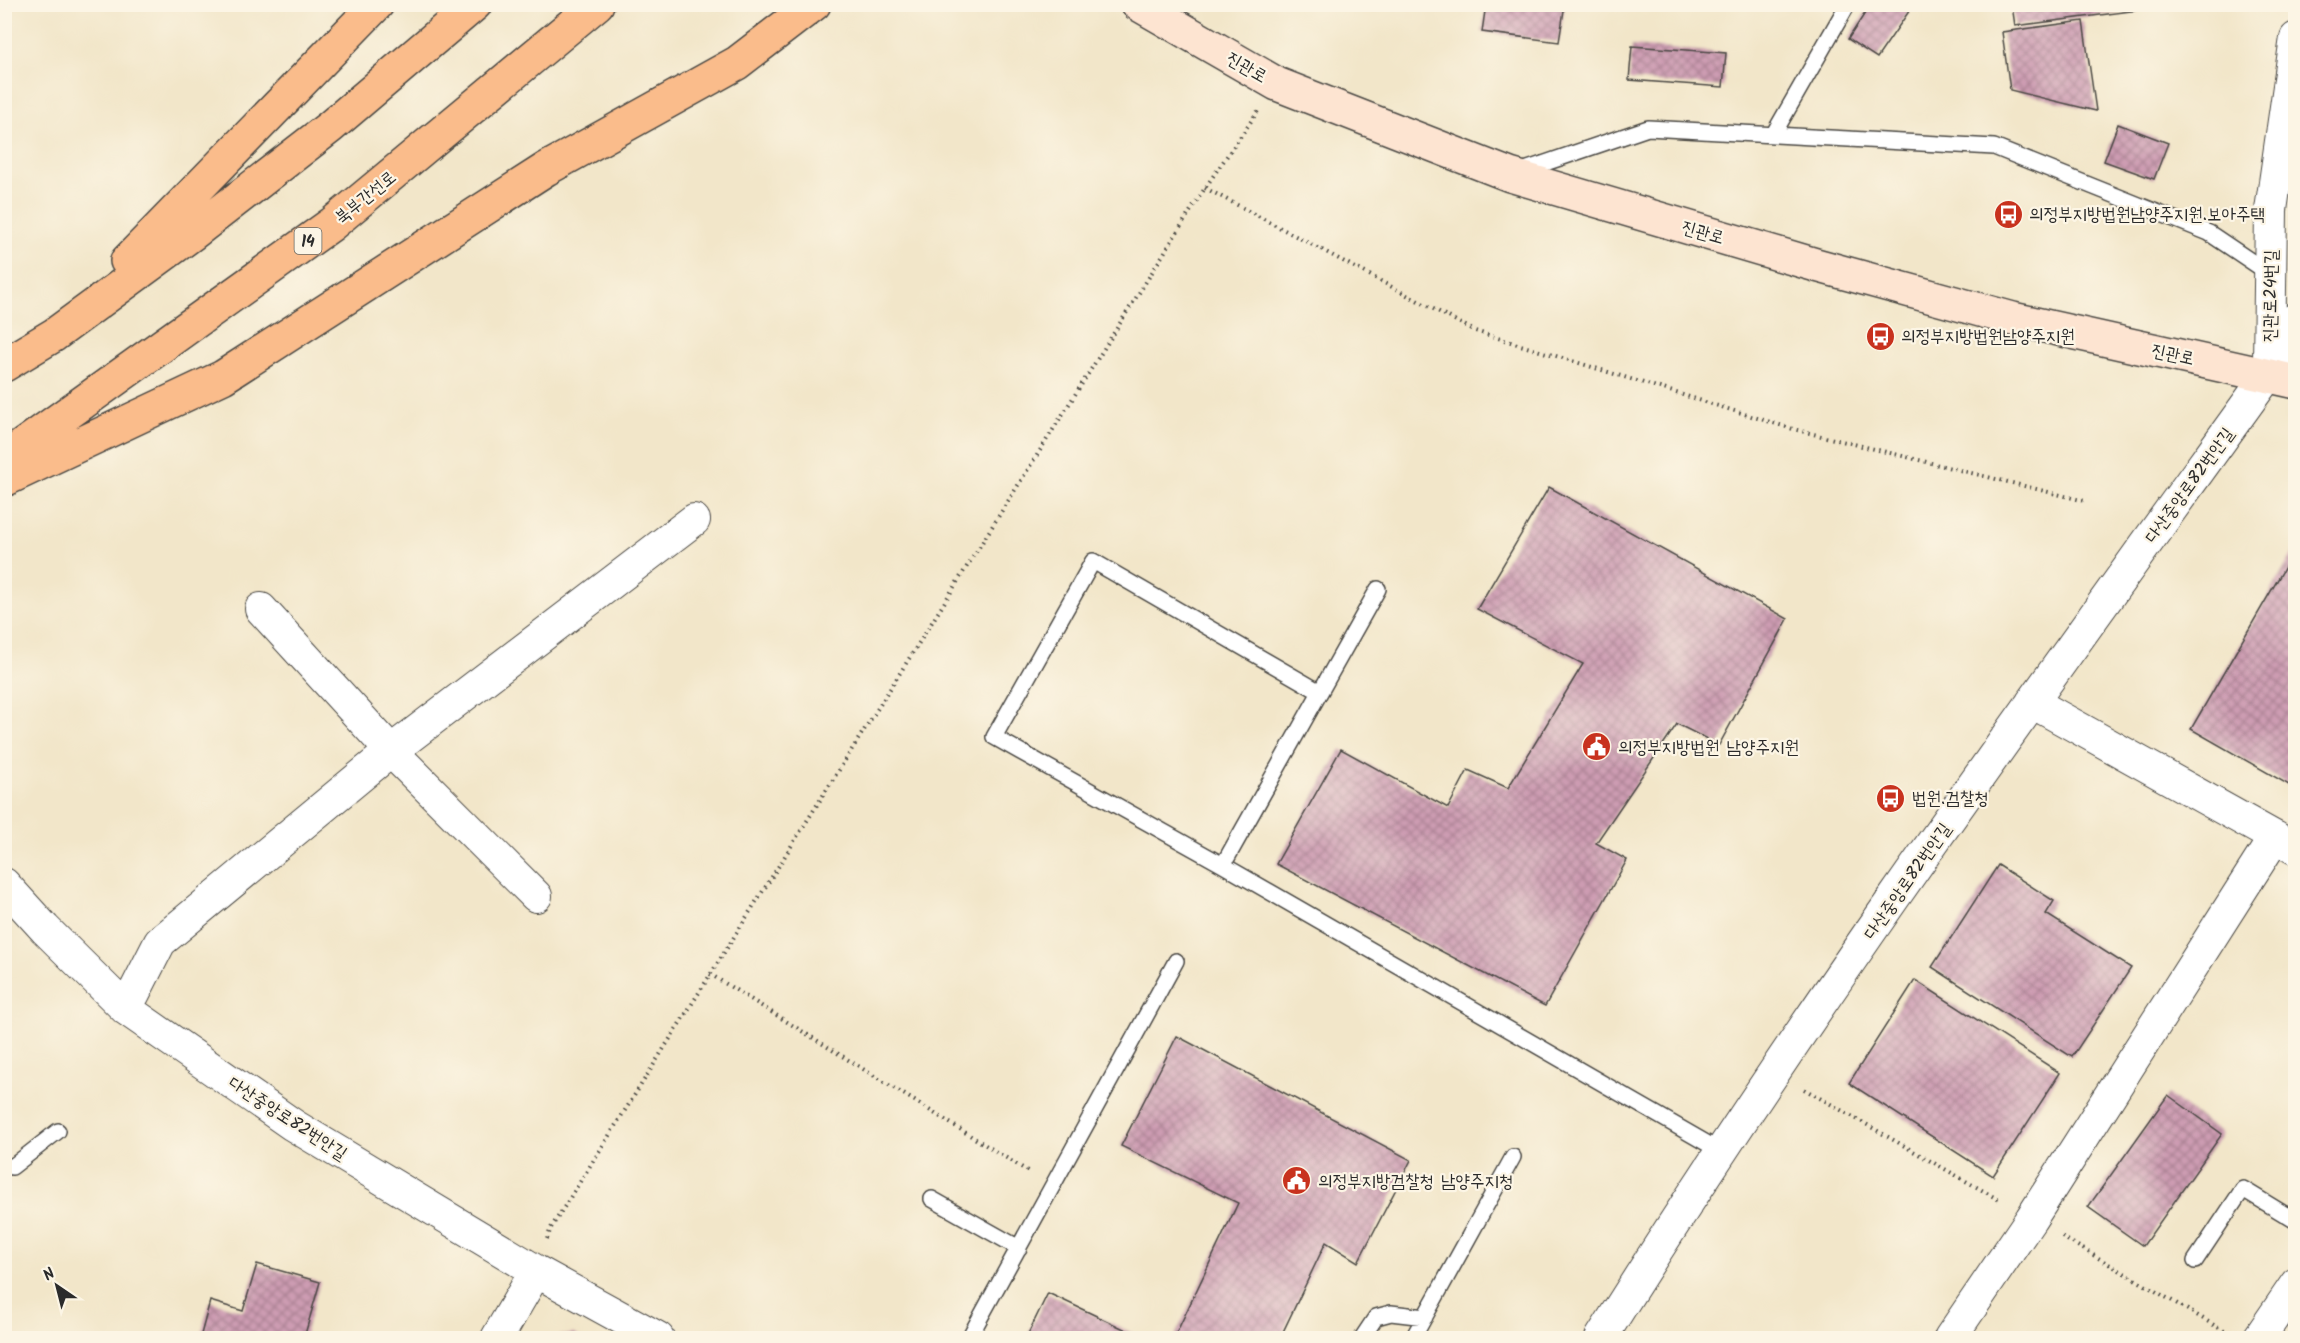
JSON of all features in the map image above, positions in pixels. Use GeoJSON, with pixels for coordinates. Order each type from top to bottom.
{"type":"FeatureCollection","features":[{"type":"Feature","properties":{"kind":"highway"},"geometry":{"type":"LineString","coordinates":[[54,335],[226,162],[377,4]]}},
{"type":"Feature","properties":{"kind":"highway"},"geometry":{"type":"LineString","coordinates":[[4,365],[54,335],[192,234],[330,127],[475,4]]}},
{"type":"Feature","properties":{"kind":"highway","name":"북부간선로"},"geometry":{"type":"LineString","coordinates":[[4,459],[332,224],[597,4]]}},
{"type":"Feature","properties":{"kind":"highway"},"geometry":{"type":"LineString","coordinates":[[4,480],[223,377],[546,169],[737,63],[814,4]]}},
{"type":"Feature","properties":{"kind":"main road","name":"진관로"},"geometry":{"type":"LineString","coordinates":[[1138,4],[1278,84],[1510,175],[1816,265],[2013,319],[2282,378]]}},
{"type":"Feature","properties":{"kind":"street","name":"진관로24번길"},"geometry":{"type":"LineString","coordinates":[[2282,378],[2270,274],[2271,210],[2295,39]]}},
{"type":"Feature","properties":{"kind":"street","name":"다산중앙로82번안길"},"geometry":{"type":"LineString","coordinates":[[1602,1338],[1775,1072],[2032,702],[2282,378],[2295,319]]}},
{"type":"Feature","properties":{"kind":"street"},"geometry":{"type":"LineString","coordinates":[[126,1009],[160,942],[391,751],[694,520]]}},
{"type":"Feature","properties":{"kind":"street"},"geometry":{"type":"LineString","coordinates":[[261,609],[391,751],[536,896]]}},
{"type":"Feature","properties":{"kind":"street"},"geometry":{"type":"LineString","coordinates":[[1950,1338],[2285,843],[2032,702]]}},
{"type":"Feature","properties":{"kind":"street","name":"다산중앙로82번안길"},"geometry":{"type":"LineString","coordinates":[[4,884],[45,929],[126,1009],[293,1125],[536,1271],[658,1338]]}},
{"type":"Feature","properties":{"kind":"street"},"geometry":{"type":"LineString","coordinates":[[497,1338],[536,1271]]}},
{"type":"Feature","properties":{"kind":"street"},"geometry":{"type":"LineString","coordinates":[[2259,1338],[2295,1284]]}},
{"type":"Feature","properties":{"kind":"lane"},"geometry":{"type":"LineString","coordinates":[[1773,135],[1848,4]]}},
{"type":"Feature","properties":{"kind":"lane"},"geometry":{"type":"LineString","coordinates":[[1510,175],[1648,128],[1994,147],[2209,233],[2270,274]]}},
{"type":"Feature","properties":{"kind":"lane"},"geometry":{"type":"LineString","coordinates":[[1320,692],[1093,561],[994,737],[1223,865],[1722,1152]]}},
{"type":"Feature","properties":{"kind":"lane"},"geometry":{"type":"LineString","coordinates":[[1223,865],[1378,589]]}},
{"type":"Feature","properties":{"kind":"lane"},"geometry":{"type":"LineString","coordinates":[[969,1338],[1176,961]]}},
{"type":"Feature","properties":{"kind":"lane"},"geometry":{"type":"LineString","coordinates":[[4,1165],[12,1167],[58,1131]]}},
{"type":"Feature","properties":{"kind":"lane"},"geometry":{"type":"LineString","coordinates":[[1413,1338],[1513,1157]]}},
{"type":"Feature","properties":{"kind":"lane"},"geometry":{"type":"LineString","coordinates":[[2195,1261],[2243,1189],[2295,1221]]}},
{"type":"Feature","properties":{"kind":"lane"},"geometry":{"type":"LineString","coordinates":[[932,1199],[1019,1248]]}},
{"type":"Feature","properties":{"kind":"lane"},"geometry":{"type":"LineString","coordinates":[[1362,1338],[1376,1317],[1391,1313],[1425,1317]]}},
{"type":"Feature","properties":{"kind":"path"},"geometry":{"type":"LineString","coordinates":[[536,1271],[550,1228],[1205,188],[1278,84]]}},
{"type":"Feature","properties":{"kind":"path"},"geometry":{"type":"LineString","coordinates":[[1205,188],[1475,331],[1793,429],[2085,501]]}},
{"type":"Feature","properties":{"kind":"path"},"geometry":{"type":"LineString","coordinates":[[710,974],[1029,1172]]}},
{"type":"Feature","properties":{"kind":"building"},"geometry":{"type":"Polygon","coordinates":[[[1486,4],[1565,4],[1559,42],[1482,32],[1486,4]]]}},
{"type":"Feature","properties":{"kind":"building"},"geometry":{"type":"Polygon","coordinates":[[[1871,4],[1914,4],[1877,58],[1848,39],[1871,4]]]}},
{"type":"Feature","properties":{"kind":"building"},"geometry":{"type":"Polygon","coordinates":[[[2012,5],[2169,5],[2169,6],[2015,26],[2012,5]]]}},
{"type":"Feature","properties":{"kind":"building"},"geometry":{"type":"Polygon","coordinates":[[[2083,21],[2096,111],[2010,90],[2002,32],[2083,21]]]}},
{"type":"Feature","properties":{"kind":"building"},"geometry":{"type":"Polygon","coordinates":[[[1632,46],[1726,53],[1723,87],[1629,80],[1632,46]]]}},
{"type":"Feature","properties":{"kind":"building"},"geometry":{"type":"Polygon","coordinates":[[[2118,124],[2168,143],[2154,179],[2104,161],[2118,124]]]}},
{"type":"Feature","properties":{"kind":"building","name":"의정부지방법원 남양주지원"},"geometry":{"type":"Polygon","coordinates":[[[1549,487],[1788,619],[1719,745],[1677,724],[1596,843],[1627,860],[1545,1006],[1276,864],[1341,749],[1448,808],[1468,770],[1508,788],[1583,664],[1477,609],[1549,487]]]}},
{"type":"Feature","properties":{"kind":"building"},"geometry":{"type":"Polygon","coordinates":[[[2296,548],[2296,789],[2191,729],[2296,548]]]}},
{"type":"Feature","properties":{"kind":"building"},"geometry":{"type":"Polygon","coordinates":[[[1998,865],[2054,901],[2046,914],[2131,968],[2072,1057],[1932,967],[1998,865]]]}},
{"type":"Feature","properties":{"kind":"building"},"geometry":{"type":"Polygon","coordinates":[[[1915,980],[2060,1073],[1993,1176],[1849,1083],[1915,980]]]}},
{"type":"Feature","properties":{"kind":"building","name":"의정부지방검찰청 남양주지청"},"geometry":{"type":"Polygon","coordinates":[[[1177,1036],[1411,1160],[1358,1262],[1326,1242],[1280,1338],[1174,1338],[1238,1203],[1121,1146],[1177,1036]]]}},
{"type":"Feature","properties":{"kind":"building"},"geometry":{"type":"Polygon","coordinates":[[[2168,1095],[2222,1134],[2143,1246],[2088,1207],[2168,1095]]]}},
{"type":"Feature","properties":{"kind":"building"},"geometry":{"type":"Polygon","coordinates":[[[257,1264],[320,1282],[304,1338],[200,1338],[210,1301],[243,1311],[257,1264]]]}},
{"type":"Feature","properties":{"kind":"building"},"geometry":{"type":"Polygon","coordinates":[[[1048,1293],[1143,1338],[1026,1338],[1048,1293]]]}},
{"type":"Feature","properties":{"kind":"building"},"geometry":{"type":"Polygon","coordinates":[[[574,1334],[581,1338],[549,1338],[549,1337],[574,1334]]]}},
{"type":"Feature","properties":{"kind":"place","name":"의정부지방법원남양주지원.보아주택"},"geometry":{"type":"Point","coordinates":[2008,214]}},
{"type":"Feature","properties":{"kind":"place","name":"의정부지방법원남양주지원"},"geometry":{"type":"Point","coordinates":[1880,336]}},
{"type":"Feature","properties":{"kind":"place","name":"의정부지방법원 남양주지원"},"geometry":{"type":"Point","coordinates":[1597,747]}},
{"type":"Feature","properties":{"kind":"place","name":"법원.검찰청"},"geometry":{"type":"Point","coordinates":[1891,798]}},
{"type":"Feature","properties":{"kind":"place","name":"의정부지방검찰청 남양주지청"},"geometry":{"type":"Point","coordinates":[1297,1181]}}]}
